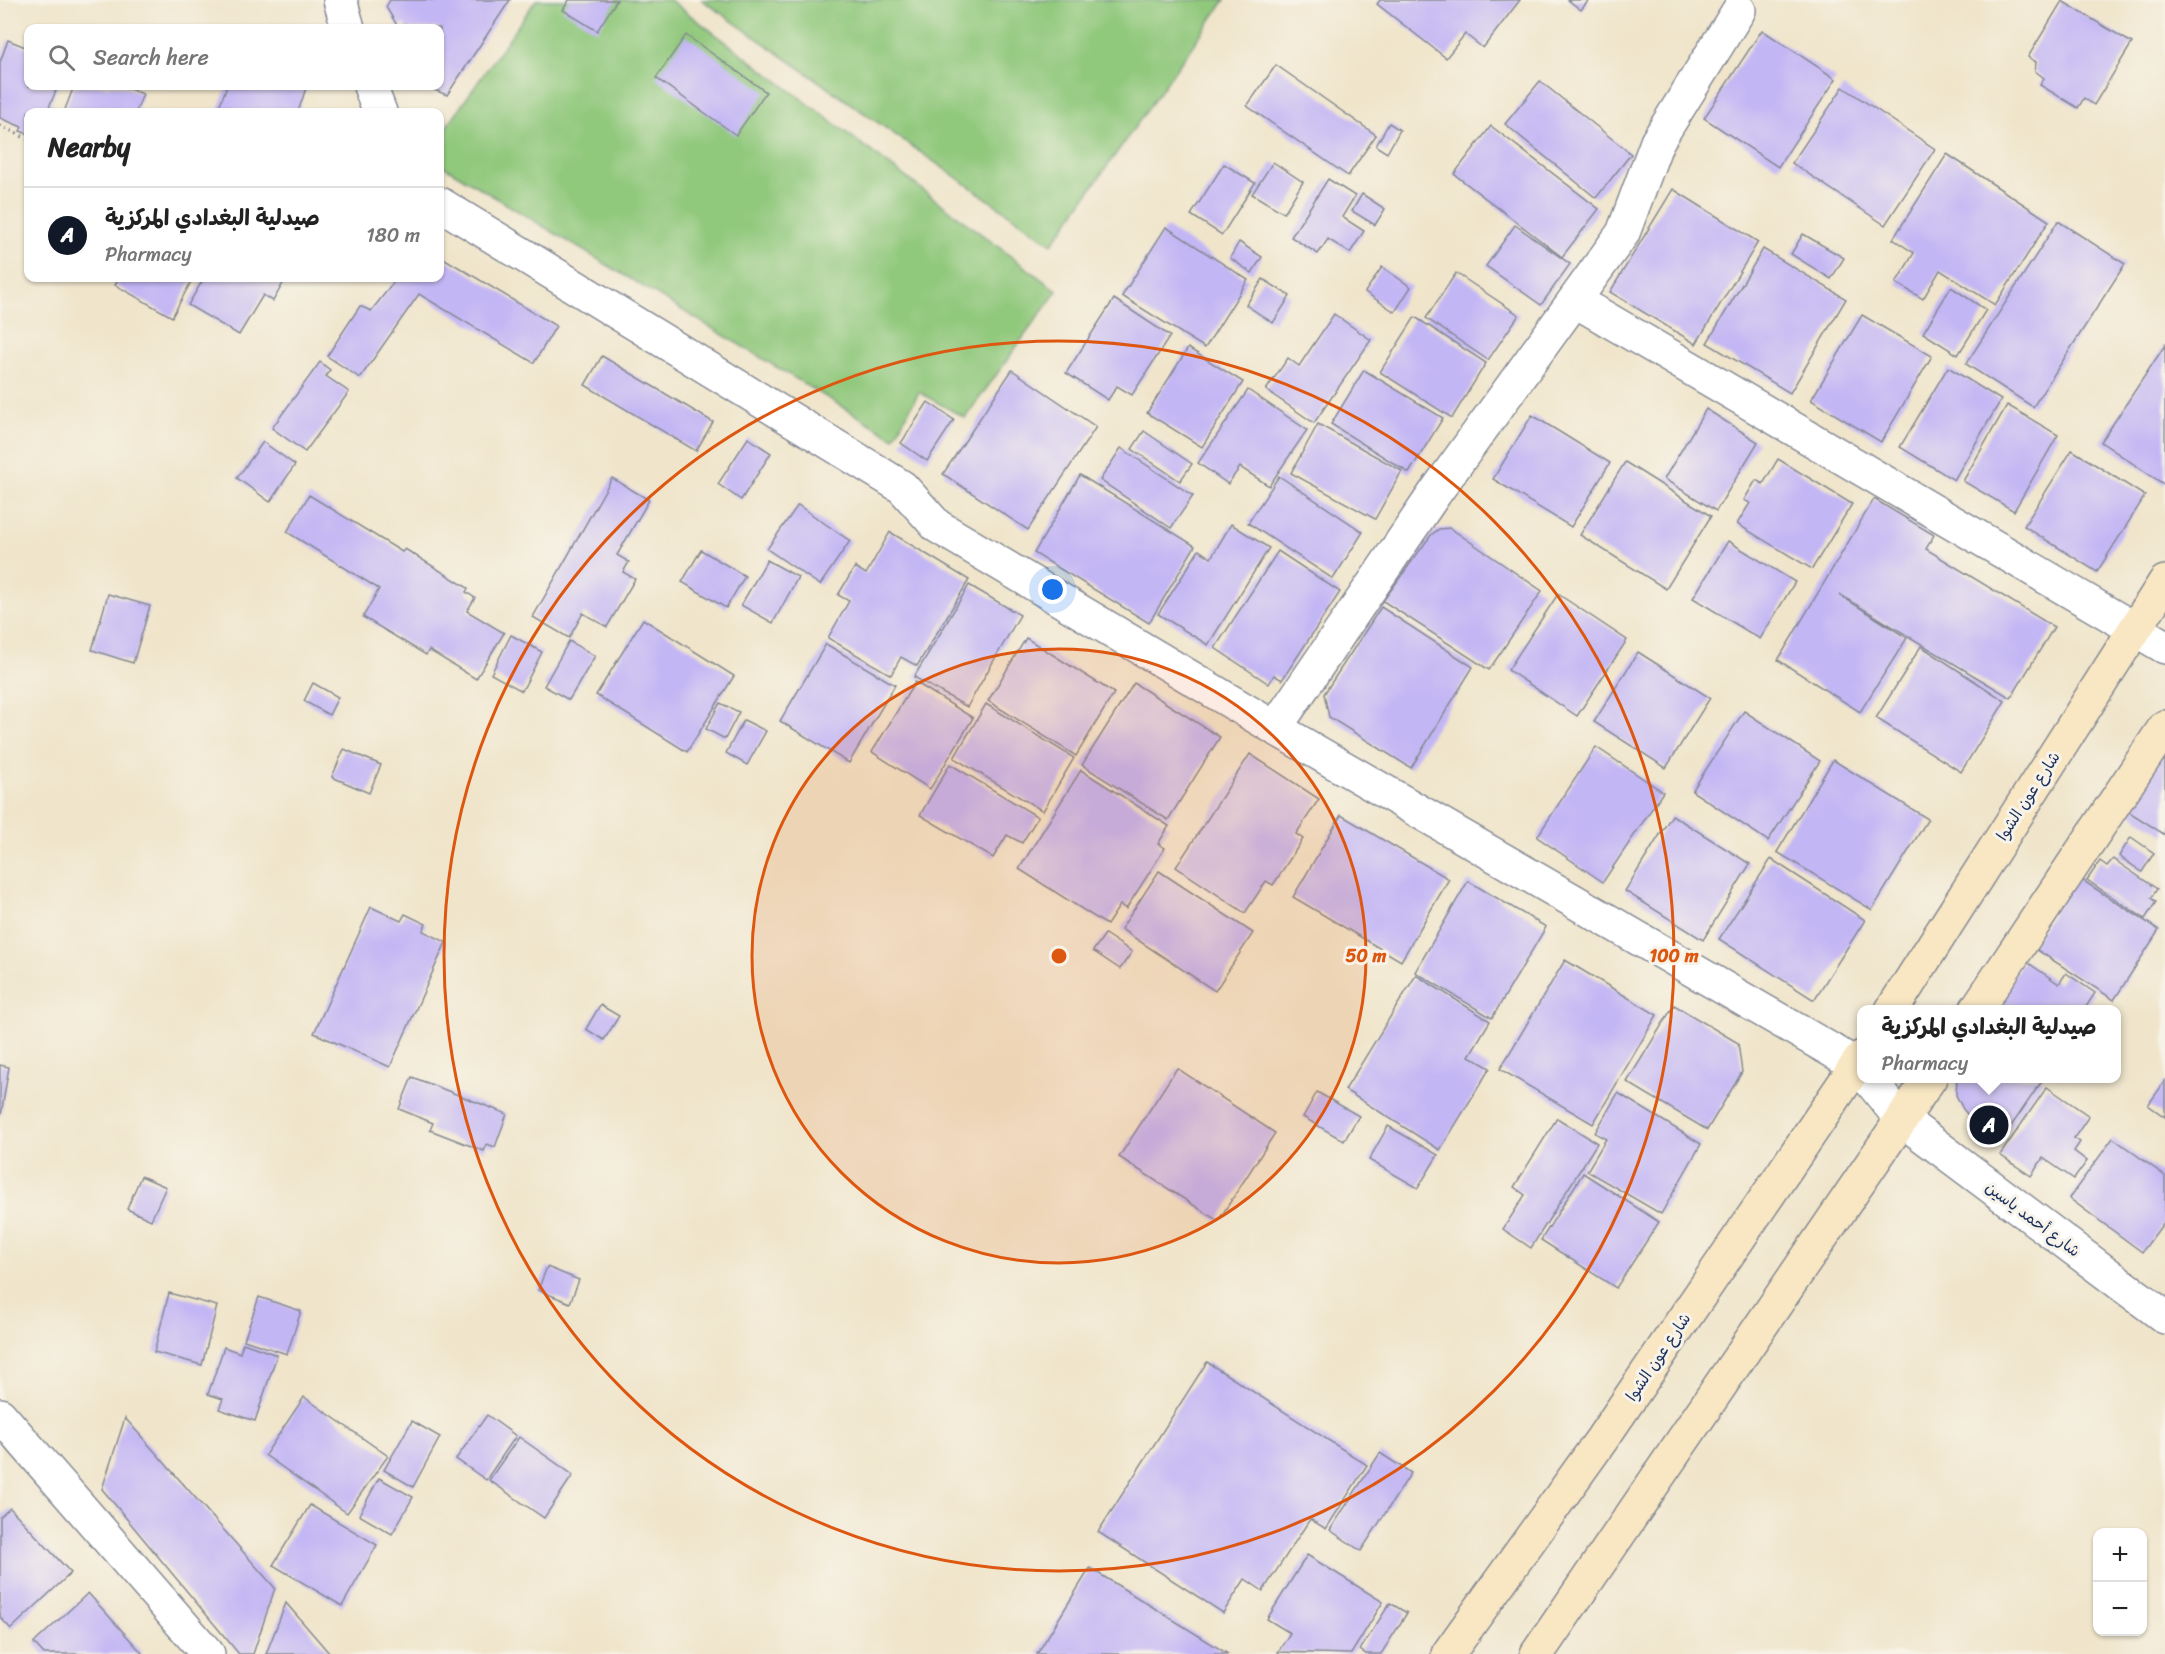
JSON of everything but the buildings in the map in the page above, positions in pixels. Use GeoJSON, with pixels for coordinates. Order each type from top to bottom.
{"type":"FeatureCollection","features":[{"type":"Feature","properties":{"kind":"main road","name":"شارع عون الشوا"},"geometry":{"type":"LineString","coordinates":[[1895,1005],[2165,582]]}},
{"type":"Feature","properties":{"kind":"main road"},"geometry":{"type":"LineString","coordinates":[[1979,1005],[2165,727]]}},
{"type":"Feature","properties":{"kind":"main road","name":"شارع عون الشوا"},"geometry":{"type":"LineString","coordinates":[[1448,1654],[1857,1075]]}},
{"type":"Feature","properties":{"kind":"main road"},"geometry":{"type":"LineString","coordinates":[[1537,1654],[1927,1083]]}},
{"type":"Feature","properties":{"kind":"street"},"geometry":{"type":"LineString","coordinates":[[340,0],[347,24]]}},
{"type":"Feature","properties":{"kind":"street"},"geometry":{"type":"LineString","coordinates":[[1275,728],[1435,493],[1623,233],[1657,142],[1739,10]]}},
{"type":"Feature","properties":{"kind":"street"},"geometry":{"type":"LineString","coordinates":[[372,90],[378,108]]}},
{"type":"Feature","properties":{"kind":"street"},"geometry":{"type":"LineString","coordinates":[[444,206],[902,487],[937,526],[1275,728],[1857,1065]]}},
{"type":"Feature","properties":{"kind":"street"},"geometry":{"type":"LineString","coordinates":[[1576,301],[2165,647]]}},
{"type":"Feature","properties":{"kind":"street","name":"شارع أحمد ياسين"},"geometry":{"type":"LineString","coordinates":[[1874,1083],[1902,1120],[2165,1317]]}},
{"type":"Feature","properties":{"kind":"street"},"geometry":{"type":"LineString","coordinates":[[0,1415],[208,1654]]}},
{"type":"Feature","properties":{"kind":"path"},"geometry":{"type":"LineString","coordinates":[[0,125],[24,137]]}},
{"type":"Feature","properties":{"kind":"green space"},"geometry":{"type":"Polygon","coordinates":[[[536,0],[670,0],[1057,291],[965,418],[919,392],[894,438],[444,166],[444,130],[536,0]]]}},
{"type":"Feature","properties":{"kind":"green space"},"geometry":{"type":"Polygon","coordinates":[[[702,0],[1225,0],[1052,244],[702,0]]]}},
{"type":"Feature","properties":{"kind":"place","name":"صيدلية البغدادي المركزية"},"geometry":{"type":"Point","coordinates":[1989,1125]}}]}
